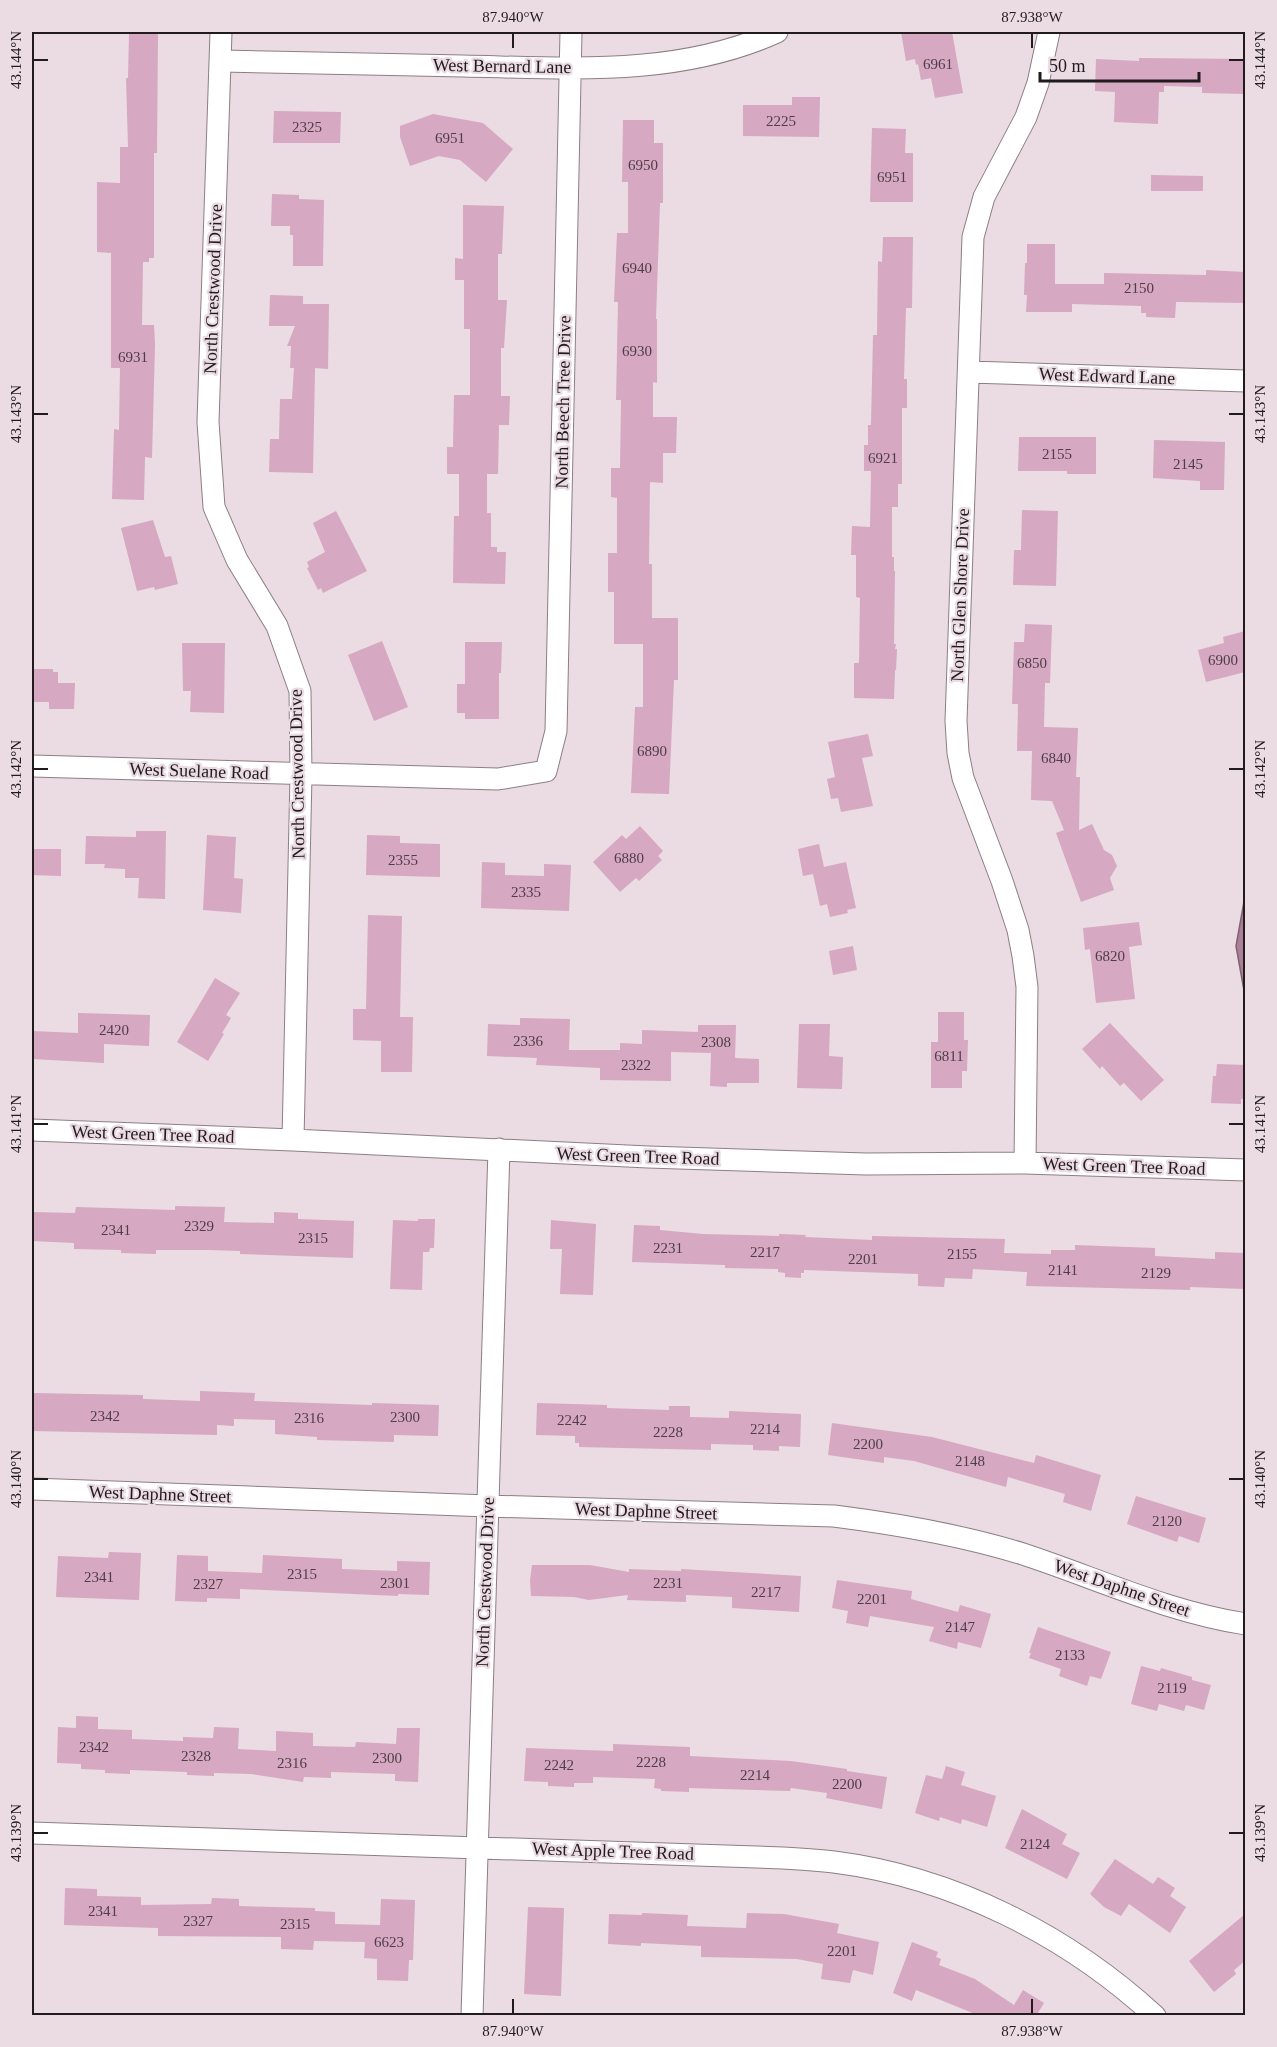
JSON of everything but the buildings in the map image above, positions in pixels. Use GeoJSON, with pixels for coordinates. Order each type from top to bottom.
{"type":"FeatureCollection","features":[{"type":"Feature","properties":{"kind":"street","name":"North Crestwood Drive"},"geometry":{"type":"LineString","coordinates":[[222,32],[208,422],[214,507],[237,560],[277,626],[300,691],[301,774],[293,1140]]}},
{"type":"Feature","properties":{"kind":"street","name":"North Beech Tree Drive"},"geometry":{"type":"LineString","coordinates":[[546,771],[556,731],[571,32]]}},
{"type":"Feature","properties":{"kind":"street","name":"West Bernard Lane"},"geometry":{"type":"LineString","coordinates":[[221,61],[570,68],[659,64],[692,60],[730,50],[777,32]]}},
{"type":"Feature","properties":{"kind":"street","name":"North Glen Shore Drive"},"geometry":{"type":"LineString","coordinates":[[1025,1163],[1027,987],[1023,956],[1018,930],[1002,881],[963,778],[958,753],[957,721],[973,237],[984,197],[1026,117],[1038,83],[1049,32]]}},
{"type":"Feature","properties":{"kind":"street","name":"West Edward Lane"},"geometry":{"type":"LineString","coordinates":[[969,372],[1245,381]]}},
{"type":"Feature","properties":{"kind":"street","name":"West Suelane Road"},"geometry":{"type":"LineString","coordinates":[[32,766],[498,779],[546,771]]}},
{"type":"Feature","properties":{"kind":"street","name":"West Green Tree Road"},"geometry":{"type":"LineString","coordinates":[[32,1130],[648,1157],[866,1164],[1025,1163],[1245,1170]]}},
{"type":"Feature","properties":{"kind":"street","name":"North Crestwood Drive"},"geometry":{"type":"LineString","coordinates":[[472,2016],[499,1149]]}},
{"type":"Feature","properties":{"kind":"street","name":"West Daphne Street"},"geometry":{"type":"LineString","coordinates":[[32,1489],[834,1516],[887,1523],[1019,1553],[1177,1609],[1245,1624]]}},
{"type":"Feature","properties":{"kind":"street","name":"West Apple Tree Road"},"geometry":{"type":"LineString","coordinates":[[32,1833],[478,1846],[834,1862],[930,1884],[1022,1922],[1106,1974],[1155,2016]]}},
{"type":"Feature","properties":{"kind":"shaded area"},"geometry":{"type":"Polygon","coordinates":[[[1245,896],[1245,996],[1236,946],[1245,896]]]}}]}
